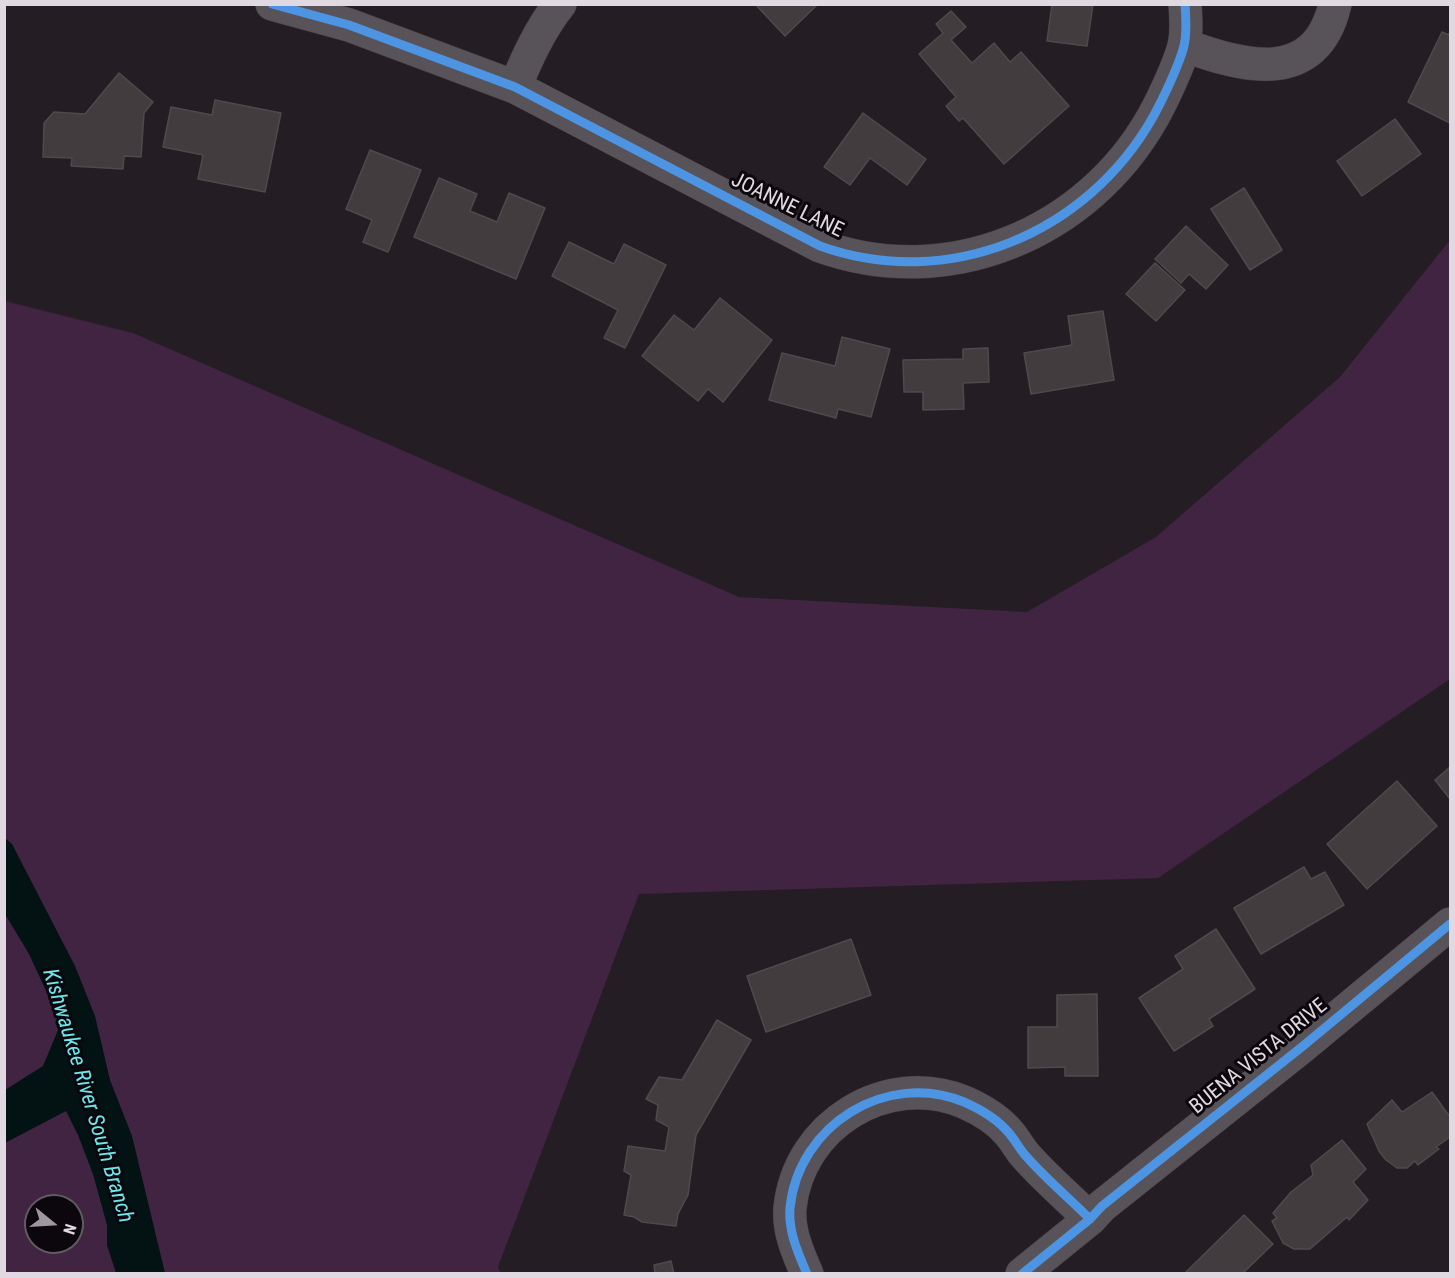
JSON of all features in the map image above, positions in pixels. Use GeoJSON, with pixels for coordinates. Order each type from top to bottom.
{"type":"FeatureCollection","features":[{"type":"Feature","properties":{"kind":"street","name":"JOANNE LANE"},"geometry":{"type":"LineString","coordinates":[[272,4],[349,25],[515,87],[820,246],[840,253],[907,263],[967,256],[1024,237],[1044,228],[1079,205],[1126,159],[1161,101],[1184,45],[1185,4]]}},
{"type":"Feature","properties":{"kind":"street"},"geometry":{"type":"LineString","coordinates":[[515,87],[542,29],[560,4]]}},
{"type":"Feature","properties":{"kind":"street"},"geometry":{"type":"LineString","coordinates":[[1184,45],[1247,64],[1276,65],[1290,61],[1310,50],[1320,39],[1335,4]]}},
{"type":"Feature","properties":{"kind":"street","name":"BUENA VISTA DRIVE"},"geometry":{"type":"LineString","coordinates":[[1022,1274],[1090,1219],[1102,1206],[1303,1046],[1450,924]]}},
{"type":"Feature","properties":{"kind":"street"},"geometry":{"type":"LineString","coordinates":[[807,1274],[798,1253],[790,1209],[795,1183],[805,1159],[820,1137],[839,1119],[861,1105],[886,1096],[912,1092],[939,1094],[964,1102],[987,1114],[1008,1131],[1025,1155],[1090,1219]]}},
{"type":"Feature","properties":{"kind":"shaded area"},"geometry":{"type":"Polygon","coordinates":[[[1450,240],[1450,679],[1158,878],[639,894],[498,1267],[501,1273],[5,1274],[5,301],[133,333],[739,597],[1027,612],[1156,537],[1340,377],[1450,240]]]}},
{"type":"Feature","properties":{"kind":"water","name":"Kishwaukee River South Branch"},"geometry":{"type":"Polygon","coordinates":[[[4,837],[12,844],[75,966],[95,1016],[110,1080],[132,1136],[165,1273],[116,1273],[107,1245],[107,1225],[93,1174],[66,1111],[5,1143],[5,1090],[43,1066],[61,1023],[29,954],[5,914],[4,837]]]}},
{"type":"Feature","properties":{"kind":"building"},"geometry":{"type":"Polygon","coordinates":[[[755,4],[818,4],[785,36],[755,4]]]}},
{"type":"Feature","properties":{"kind":"building"},"geometry":{"type":"Polygon","coordinates":[[[1052,4],[1093,4],[1087,46],[1047,41],[1052,4]]]}},
{"type":"Feature","properties":{"kind":"building"},"geometry":{"type":"Polygon","coordinates":[[[951,11],[966,27],[951,40],[972,63],[994,43],[1010,62],[1021,52],[1069,106],[1004,164],[963,118],[959,121],[946,106],[956,97],[919,54],[943,33],[936,24],[951,11]]]}},
{"type":"Feature","properties":{"kind":"building"},"geometry":{"type":"Polygon","coordinates":[[[1450,31],[1450,123],[1408,102],[1442,32],[1449,35],[1450,31]]]}},
{"type":"Feature","properties":{"kind":"building"},"geometry":{"type":"Polygon","coordinates":[[[119,73],[153,102],[144,113],[141,157],[124,156],[123,169],[71,166],[72,158],[43,157],[44,123],[54,112],[85,114],[119,73]]]}},
{"type":"Feature","properties":{"kind":"building"},"geometry":{"type":"Polygon","coordinates":[[[215,100],[281,113],[265,192],[198,179],[203,155],[163,147],[171,107],[212,115],[215,100]]]}},
{"type":"Feature","properties":{"kind":"building"},"geometry":{"type":"Polygon","coordinates":[[[863,113],[926,159],[907,185],[870,158],[850,185],[824,167],[863,113]]]}},
{"type":"Feature","properties":{"kind":"building"},"geometry":{"type":"Polygon","coordinates":[[[1395,119],[1421,154],[1362,196],[1337,161],[1395,119]]]}},
{"type":"Feature","properties":{"kind":"building"},"geometry":{"type":"Polygon","coordinates":[[[370,150],[421,170],[388,252],[363,242],[372,220],[346,209],[370,150]]]}},
{"type":"Feature","properties":{"kind":"building"},"geometry":{"type":"Polygon","coordinates":[[[439,178],[477,194],[470,211],[497,222],[509,193],[545,208],[516,279],[414,237],[439,178]]]}},
{"type":"Feature","properties":{"kind":"building"},"geometry":{"type":"Polygon","coordinates":[[[1244,188],[1282,250],[1250,270],[1211,209],[1244,188]]]}},
{"type":"Feature","properties":{"kind":"building"},"geometry":{"type":"Polygon","coordinates":[[[1186,226],[1228,265],[1206,289],[1189,274],[1181,283],[1155,259],[1186,226]]]}},
{"type":"Feature","properties":{"kind":"building"},"geometry":{"type":"Polygon","coordinates":[[[569,242],[614,264],[624,244],[666,265],[625,348],[604,338],[618,310],[552,276],[569,242]]]}},
{"type":"Feature","properties":{"kind":"building"},"geometry":{"type":"Polygon","coordinates":[[[1155,263],[1185,290],[1156,321],[1126,294],[1155,263]]]}},
{"type":"Feature","properties":{"kind":"building"},"geometry":{"type":"Polygon","coordinates":[[[720,298],[772,340],[723,402],[708,389],[698,401],[642,356],[674,315],[694,330],[720,298]]]}},
{"type":"Feature","properties":{"kind":"building"},"geometry":{"type":"Polygon","coordinates":[[[1103,311],[1114,380],[1031,394],[1024,353],[1072,345],[1068,316],[1103,311]]]}},
{"type":"Feature","properties":{"kind":"building"},"geometry":{"type":"Polygon","coordinates":[[[842,337],[890,349],[871,417],[838,409],[836,418],[769,400],[782,353],[835,366],[842,337]]]}},
{"type":"Feature","properties":{"kind":"building"},"geometry":{"type":"Polygon","coordinates":[[[988,348],[989,382],[963,383],[964,409],[923,410],[923,392],[904,392],[903,360],[963,359],[963,349],[988,348]]]}},
{"type":"Feature","properties":{"kind":"building"},"geometry":{"type":"Polygon","coordinates":[[[1450,767],[1450,799],[1435,780],[1450,767]]]}},
{"type":"Feature","properties":{"kind":"building"},"geometry":{"type":"Polygon","coordinates":[[[1397,781],[1437,826],[1367,889],[1327,844],[1397,781]]]}},
{"type":"Feature","properties":{"kind":"building"},"geometry":{"type":"Polygon","coordinates":[[[1304,867],[1311,879],[1325,872],[1344,905],[1261,954],[1234,908],[1304,867]]]}},
{"type":"Feature","properties":{"kind":"building"},"geometry":{"type":"Polygon","coordinates":[[[1216,929],[1255,989],[1209,1019],[1213,1026],[1174,1051],[1139,998],[1183,969],[1175,956],[1216,929]]]}},
{"type":"Feature","properties":{"kind":"building"},"geometry":{"type":"Polygon","coordinates":[[[851,939],[871,995],[766,1032],[747,976],[851,939]]]}},
{"type":"Feature","properties":{"kind":"building"},"geometry":{"type":"Polygon","coordinates":[[[1097,994],[1098,1076],[1065,1076],[1065,1067],[1028,1068],[1028,1027],[1057,1027],[1057,995],[1097,994]]]}},
{"type":"Feature","properties":{"kind":"building"},"geometry":{"type":"Polygon","coordinates":[[[717,1020],[751,1040],[696,1135],[688,1195],[678,1214],[676,1226],[642,1222],[624,1215],[631,1175],[624,1171],[628,1146],[665,1151],[669,1127],[656,1120],[658,1105],[646,1099],[659,1077],[682,1080],[717,1020]]]}},
{"type":"Feature","properties":{"kind":"building"},"geometry":{"type":"Polygon","coordinates":[[[1432,1092],[1450,1117],[1450,1137],[1418,1165],[1415,1161],[1407,1168],[1397,1168],[1379,1151],[1367,1124],[1392,1100],[1402,1112],[1432,1092]]]}},
{"type":"Feature","properties":{"kind":"building"},"geometry":{"type":"Polygon","coordinates":[[[1342,1140],[1366,1169],[1353,1182],[1368,1200],[1349,1220],[1347,1217],[1310,1249],[1294,1249],[1283,1243],[1272,1221],[1277,1218],[1273,1213],[1291,1192],[1313,1175],[1311,1165],[1342,1140]]]}},
{"type":"Feature","properties":{"kind":"building"},"geometry":{"type":"Polygon","coordinates":[[[1244,1215],[1273,1244],[1242,1274],[1184,1274],[1244,1215]]]}},
{"type":"Feature","properties":{"kind":"building"},"geometry":{"type":"Polygon","coordinates":[[[671,1261],[674,1274],[655,1274],[654,1265],[671,1261]]]}},
{"type":"Feature","properties":{"kind":"cycle path"},"geometry":{"type":"LineString","coordinates":[[272,4],[349,25],[515,87],[820,246],[868,258],[917,262],[964,256],[1010,243],[1052,221],[1091,193],[1125,158],[1161,101],[1184,46],[1185,4]]}},
{"type":"Feature","properties":{"kind":"cycle path"},"geometry":{"type":"LineString","coordinates":[[1090,1219],[1102,1206],[1303,1046],[1450,924]]}},
{"type":"Feature","properties":{"kind":"cycle path"},"geometry":{"type":"LineString","coordinates":[[807,1274],[794,1242],[790,1208],[797,1178],[810,1152],[828,1130],[851,1112],[877,1100],[905,1093],[935,1094],[964,1102],[988,1115],[1005,1128],[1033,1163],[1090,1219],[1022,1274]]}}]}
